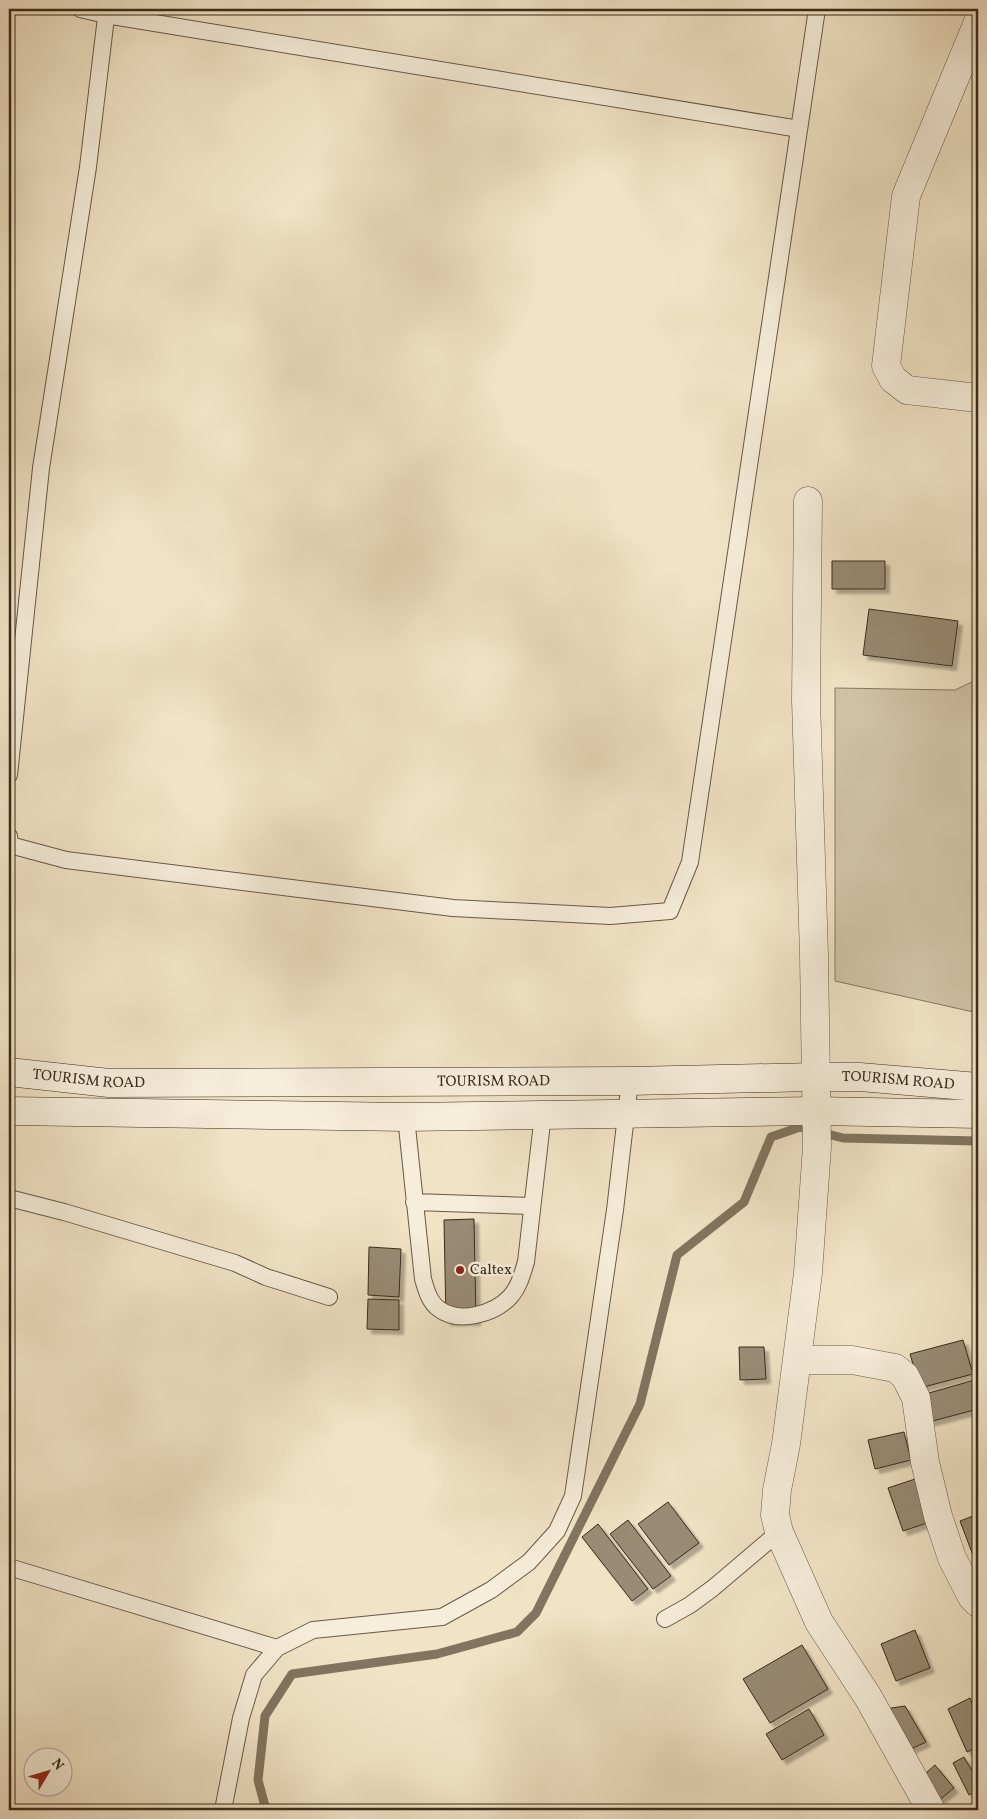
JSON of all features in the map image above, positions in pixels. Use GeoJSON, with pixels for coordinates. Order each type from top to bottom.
{"type":"FeatureCollection","features":[{"type":"Feature","properties":{"kind":"street"},"geometry":{"type":"LineString","coordinates":[[978,22],[906,196],[886,366],[892,379],[907,390],[978,398]]}},
{"type":"Feature","properties":{"kind":"street"},"geometry":{"type":"LineString","coordinates":[[808,501],[806,700],[814,955],[817,1147],[808,1273],[798,1360],[786,1444],[777,1490],[776,1516],[780,1532],[819,1622],[868,1697],[931,1810]]}},
{"type":"Feature","properties":{"kind":"street","name":"TOURISM ROAD"},"geometry":{"type":"LineString","coordinates":[[9,1072],[109,1083],[630,1081],[860,1077],[978,1087]]}},
{"type":"Feature","properties":{"kind":"street","name":"TOURISM ROAD"},"geometry":{"type":"LineString","coordinates":[[9,1111],[406,1117],[543,1114],[978,1114]]}},
{"type":"Feature","properties":{"kind":"street"},"geometry":{"type":"LineString","coordinates":[[798,1360],[852,1360],[895,1368],[905,1376],[916,1398],[924,1462],[938,1516],[956,1566],[972,1597],[978,1604]]}},
{"type":"Feature","properties":{"kind":"lane"},"geometry":{"type":"LineString","coordinates":[[80,9],[799,129]]}},
{"type":"Feature","properties":{"kind":"lane"},"geometry":{"type":"LineString","coordinates":[[9,836],[10,845],[66,860],[453,908],[610,916],[670,912],[690,862],[817,9]]}},
{"type":"Feature","properties":{"kind":"lane"},"geometry":{"type":"LineString","coordinates":[[9,775],[41,468],[88,168],[107,12]]}},
{"type":"Feature","properties":{"kind":"lane"},"geometry":{"type":"LineString","coordinates":[[223,1810],[241,1718],[254,1675],[277,1648],[313,1630],[442,1617],[491,1590],[529,1562],[557,1531],[573,1496],[615,1210],[628,1114],[630,1081]]}},
{"type":"Feature","properties":{"kind":"lane"},"geometry":{"type":"LineString","coordinates":[[406,1117],[423,1279],[429,1298],[438,1309],[451,1316],[471,1316],[488,1312],[500,1306],[520,1282],[526,1262],[543,1114]]}},
{"type":"Feature","properties":{"kind":"lane"},"geometry":{"type":"LineString","coordinates":[[9,1198],[64,1212],[234,1263],[329,1298]]}},
{"type":"Feature","properties":{"kind":"lane"},"geometry":{"type":"LineString","coordinates":[[414,1202],[532,1206]]}},
{"type":"Feature","properties":{"kind":"lane"},"geometry":{"type":"LineString","coordinates":[[665,1619],[690,1605],[713,1588],[780,1532]]}},
{"type":"Feature","properties":{"kind":"lane"},"geometry":{"type":"LineString","coordinates":[[9,1566],[277,1648]]}},
{"type":"Feature","properties":{"kind":"shaded area"},"geometry":{"type":"Polygon","coordinates":[[[978,679],[978,1013],[835,981],[835,688],[955,690],[978,679]]]}},
{"type":"Feature","properties":{"kind":"building"},"geometry":{"type":"Polygon","coordinates":[[[832,561],[885,561],[885,589],[832,589],[832,561]]]}},
{"type":"Feature","properties":{"kind":"building"},"geometry":{"type":"Polygon","coordinates":[[[869,609],[958,621],[952,666],[863,655],[869,609]]]}},
{"type":"Feature","properties":{"kind":"building","name":"Caltex"},"geometry":{"type":"Polygon","coordinates":[[[474,1219],[476,1321],[446,1321],[444,1220],[474,1219]]]}},
{"type":"Feature","properties":{"kind":"building"},"geometry":{"type":"Polygon","coordinates":[[[369,1247],[401,1249],[399,1297],[368,1295],[369,1247]]]}},
{"type":"Feature","properties":{"kind":"building"},"geometry":{"type":"Polygon","coordinates":[[[368,1299],[399,1300],[399,1330],[367,1329],[368,1299]]]}},
{"type":"Feature","properties":{"kind":"building"},"geometry":{"type":"Polygon","coordinates":[[[974,1318],[978,1318],[978,1361],[977,1361],[974,1318]]]}},
{"type":"Feature","properties":{"kind":"building"},"geometry":{"type":"Polygon","coordinates":[[[963,1340],[973,1374],[920,1388],[910,1354],[963,1340]]]}},
{"type":"Feature","properties":{"kind":"building"},"geometry":{"type":"Polygon","coordinates":[[[739,1347],[764,1347],[766,1379],[740,1380],[739,1347]]]}},
{"type":"Feature","properties":{"kind":"building"},"geometry":{"type":"Polygon","coordinates":[[[978,1379],[978,1409],[929,1422],[922,1395],[978,1379]]]}},
{"type":"Feature","properties":{"kind":"building"},"geometry":{"type":"Polygon","coordinates":[[[904,1432],[911,1460],[875,1469],[868,1440],[904,1432]]]}},
{"type":"Feature","properties":{"kind":"building"},"geometry":{"type":"Polygon","coordinates":[[[915,1479],[930,1522],[903,1531],[888,1488],[915,1479]]]}},
{"type":"Feature","properties":{"kind":"building"},"geometry":{"type":"Polygon","coordinates":[[[668,1502],[699,1543],[669,1565],[638,1524],[668,1502]]]}},
{"type":"Feature","properties":{"kind":"building"},"geometry":{"type":"Polygon","coordinates":[[[978,1514],[978,1566],[977,1566],[960,1521],[978,1514]]]}},
{"type":"Feature","properties":{"kind":"building"},"geometry":{"type":"Polygon","coordinates":[[[628,1520],[671,1576],[653,1589],[610,1534],[628,1520]]]}},
{"type":"Feature","properties":{"kind":"building"},"geometry":{"type":"Polygon","coordinates":[[[598,1524],[648,1589],[632,1601],[582,1537],[598,1524]]]}},
{"type":"Feature","properties":{"kind":"building"},"geometry":{"type":"Polygon","coordinates":[[[915,1630],[930,1668],[896,1681],[881,1644],[915,1630]]]}},
{"type":"Feature","properties":{"kind":"building"},"geometry":{"type":"Polygon","coordinates":[[[802,1645],[828,1689],[770,1723],[743,1679],[802,1645]]]}},
{"type":"Feature","properties":{"kind":"building"},"geometry":{"type":"Polygon","coordinates":[[[970,1698],[978,1717],[978,1747],[967,1752],[948,1709],[970,1698]]]}},
{"type":"Feature","properties":{"kind":"building"},"geometry":{"type":"Polygon","coordinates":[[[905,1706],[926,1742],[909,1750],[885,1709],[905,1706]]]}},
{"type":"Feature","properties":{"kind":"building"},"geometry":{"type":"Polygon","coordinates":[[[809,1709],[824,1735],[782,1760],[766,1734],[809,1709]]]}},
{"type":"Feature","properties":{"kind":"building"},"geometry":{"type":"Polygon","coordinates":[[[964,1757],[978,1781],[978,1790],[969,1795],[953,1763],[964,1757]]]}},
{"type":"Feature","properties":{"kind":"building"},"geometry":{"type":"Polygon","coordinates":[[[935,1765],[954,1788],[937,1802],[919,1779],[935,1765]]]}},
{"type":"Feature","properties":{"kind":"waterway"},"geometry":{"type":"LineString","coordinates":[[266,1810],[258,1780],[265,1716],[292,1674],[437,1654],[517,1632],[536,1613],[640,1404],[677,1255],[744,1202],[771,1137],[800,1127],[843,1138],[978,1141]]}},
{"type":"Feature","properties":{"kind":"place","name":"Caltex"},"geometry":{"type":"Point","coordinates":[460,1270]}}]}
